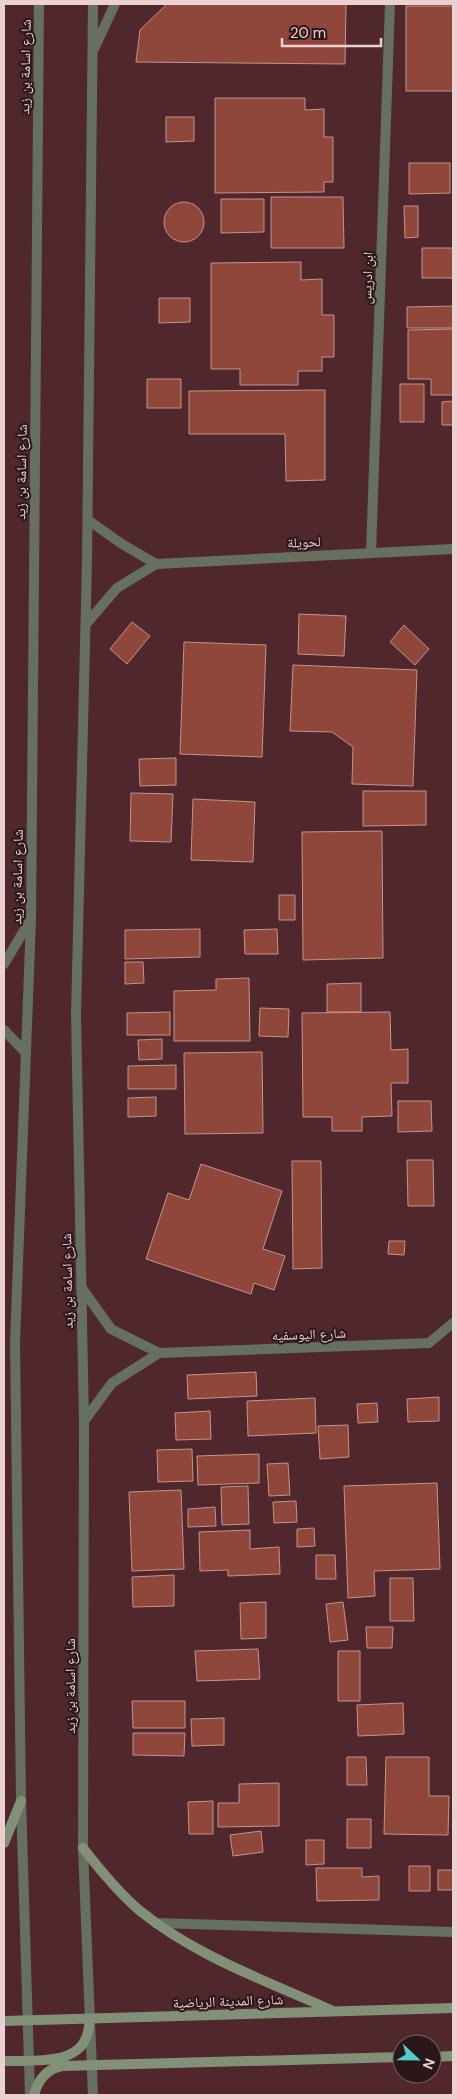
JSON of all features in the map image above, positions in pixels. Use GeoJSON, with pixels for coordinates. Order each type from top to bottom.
{"type":"FeatureCollection","features":[{"type":"Feature","properties":{"kind":"main road"},"geometry":{"type":"LineString","coordinates":[[4,1843],[22,1801]]}},
{"type":"Feature","properties":{"kind":"main road"},"geometry":{"type":"LineString","coordinates":[[83,1848],[125,1897],[156,1923],[206,1953],[334,2012]]}},
{"type":"Feature","properties":{"kind":"main road","name":"شارع المدينة الرياضية"},"geometry":{"type":"LineString","coordinates":[[4,2021],[453,2008]]}},
{"type":"Feature","properties":{"kind":"main road"},"geometry":{"type":"LineString","coordinates":[[4,2061],[58,2058],[74,2054],[86,2038],[90,2018]]}},
{"type":"Feature","properties":{"kind":"main road"},"geometry":{"type":"LineString","coordinates":[[32,2095],[40,2079],[48,2070],[62,2066],[392,2057]]}},
{"type":"Feature","properties":{"kind":"street","name":"شارع اسامة بن زيد"},"geometry":{"type":"LineString","coordinates":[[32,2095],[22,1801],[15,1342],[30,919],[39,4]]}},
{"type":"Feature","properties":{"kind":"street","name":"شارع اسامة بن زيد"},"geometry":{"type":"LineString","coordinates":[[93,4],[88,520],[76,1014],[84,1421],[83,1848],[93,2095]]}},
{"type":"Feature","properties":{"kind":"street"},"geometry":{"type":"LineString","coordinates":[[92,52],[116,4]]}},
{"type":"Feature","properties":{"kind":"street","name":"ابن ادريس"},"geometry":{"type":"LineString","coordinates":[[371,553],[390,4]]}},
{"type":"Feature","properties":{"kind":"street"},"geometry":{"type":"LineString","coordinates":[[88,520],[122,544],[156,564]]}},
{"type":"Feature","properties":{"kind":"street","name":"لحويلة"},"geometry":{"type":"LineString","coordinates":[[86,624],[117,588],[156,564],[453,548]]}},
{"type":"Feature","properties":{"kind":"street"},"geometry":{"type":"LineString","coordinates":[[4,964],[30,919]]}},
{"type":"Feature","properties":{"kind":"street"},"geometry":{"type":"LineString","coordinates":[[4,1030],[25,1052]]}},
{"type":"Feature","properties":{"kind":"street","name":"شارع اليوسفيه"},"geometry":{"type":"LineString","coordinates":[[82,1287],[111,1329],[159,1354]]}},
{"type":"Feature","properties":{"kind":"street","name":"شارع اليوسفيه"},"geometry":{"type":"LineString","coordinates":[[84,1421],[112,1383],[159,1354],[429,1343],[453,1323]]}},
{"type":"Feature","properties":{"kind":"street"},"geometry":{"type":"LineString","coordinates":[[156,1923],[453,1932]]}},
{"type":"Feature","properties":{"kind":"building"},"geometry":{"type":"Polygon","coordinates":[[[167,4],[346,4],[345,64],[136,62],[140,30],[167,4]]]}},
{"type":"Feature","properties":{"kind":"building"},"geometry":{"type":"Polygon","coordinates":[[[406,6],[453,6],[453,91],[406,91],[406,6]]]}},
{"type":"Feature","properties":{"kind":"building"},"geometry":{"type":"Polygon","coordinates":[[[215,98],[305,98],[305,110],[324,109],[324,137],[333,137],[333,182],[324,182],[324,192],[215,193],[215,98]]]}},
{"type":"Feature","properties":{"kind":"building"},"geometry":{"type":"Polygon","coordinates":[[[166,117],[194,117],[194,141],[166,142],[166,117]]]}},
{"type":"Feature","properties":{"kind":"building"},"geometry":{"type":"Polygon","coordinates":[[[409,163],[450,163],[450,193],[409,194],[409,163]]]}},
{"type":"Feature","properties":{"kind":"building"},"geometry":{"type":"Polygon","coordinates":[[[271,197],[343,197],[344,248],[271,248],[271,197]]]}},
{"type":"Feature","properties":{"kind":"building"},"geometry":{"type":"Polygon","coordinates":[[[221,199],[264,199],[264,232],[221,233],[221,199]]]}},
{"type":"Feature","properties":{"kind":"building"},"geometry":{"type":"Polygon","coordinates":[[[184,202],[198,208],[204,222],[198,236],[184,242],[170,236],[164,222],[170,208],[184,202]]]}},
{"type":"Feature","properties":{"kind":"building"},"geometry":{"type":"Polygon","coordinates":[[[404,206],[418,206],[418,237],[405,238],[404,206]]]}},
{"type":"Feature","properties":{"kind":"building"},"geometry":{"type":"Polygon","coordinates":[[[422,248],[453,248],[453,278],[422,278],[422,248]]]}},
{"type":"Feature","properties":{"kind":"building"},"geometry":{"type":"Polygon","coordinates":[[[301,262],[301,280],[322,279],[322,315],[334,315],[334,357],[322,357],[322,371],[298,371],[298,385],[240,385],[240,369],[211,369],[211,263],[301,262]]]}},
{"type":"Feature","properties":{"kind":"building"},"geometry":{"type":"Polygon","coordinates":[[[159,298],[190,298],[190,322],[159,323],[159,298]]]}},
{"type":"Feature","properties":{"kind":"building"},"geometry":{"type":"Polygon","coordinates":[[[453,306],[453,328],[407,328],[407,307],[453,306]]]}},
{"type":"Feature","properties":{"kind":"building"},"geometry":{"type":"Polygon","coordinates":[[[453,329],[453,395],[431,395],[431,379],[408,379],[408,330],[453,329]]]}},
{"type":"Feature","properties":{"kind":"building"},"geometry":{"type":"Polygon","coordinates":[[[147,379],[181,379],[181,408],[147,408],[147,379]]]}},
{"type":"Feature","properties":{"kind":"building"},"geometry":{"type":"Polygon","coordinates":[[[400,384],[424,384],[424,422],[400,422],[400,384]]]}},
{"type":"Feature","properties":{"kind":"building"},"geometry":{"type":"Polygon","coordinates":[[[325,390],[325,480],[286,481],[285,434],[189,434],[189,391],[325,390]]]}},
{"type":"Feature","properties":{"kind":"building"},"geometry":{"type":"Polygon","coordinates":[[[453,401],[453,425],[442,425],[442,402],[453,401]]]}},
{"type":"Feature","properties":{"kind":"building"},"geometry":{"type":"Polygon","coordinates":[[[299,614],[346,616],[344,656],[298,654],[299,614]]]}},
{"type":"Feature","properties":{"kind":"building"},"geometry":{"type":"Polygon","coordinates":[[[132,622],[150,636],[127,664],[110,649],[132,622]]]}},
{"type":"Feature","properties":{"kind":"building"},"geometry":{"type":"Polygon","coordinates":[[[404,625],[429,649],[415,665],[390,642],[404,625]]]}},
{"type":"Feature","properties":{"kind":"building"},"geometry":{"type":"Polygon","coordinates":[[[184,642],[266,645],[262,757],[180,754],[184,642]]]}},
{"type":"Feature","properties":{"kind":"building"},"geometry":{"type":"Polygon","coordinates":[[[293,665],[417,670],[413,786],[352,784],[353,747],[332,732],[290,731],[293,665]]]}},
{"type":"Feature","properties":{"kind":"building"},"geometry":{"type":"Polygon","coordinates":[[[176,758],[176,785],[140,786],[139,759],[176,758]]]}},
{"type":"Feature","properties":{"kind":"building"},"geometry":{"type":"Polygon","coordinates":[[[363,791],[426,791],[426,825],[363,826],[363,791]]]}},
{"type":"Feature","properties":{"kind":"building"},"geometry":{"type":"Polygon","coordinates":[[[131,793],[173,794],[171,842],[130,841],[131,793]]]}},
{"type":"Feature","properties":{"kind":"building"},"geometry":{"type":"Polygon","coordinates":[[[193,799],[255,802],[253,862],[191,860],[193,799]]]}},
{"type":"Feature","properties":{"kind":"building"},"geometry":{"type":"Polygon","coordinates":[[[382,831],[383,958],[303,960],[302,832],[382,831]]]}},
{"type":"Feature","properties":{"kind":"building"},"geometry":{"type":"Polygon","coordinates":[[[279,895],[295,895],[295,920],[279,920],[279,895]]]}},
{"type":"Feature","properties":{"kind":"building"},"geometry":{"type":"Polygon","coordinates":[[[200,929],[200,957],[125,959],[125,930],[200,929]]]}},
{"type":"Feature","properties":{"kind":"building"},"geometry":{"type":"Polygon","coordinates":[[[277,929],[278,954],[245,954],[244,930],[277,929]]]}},
{"type":"Feature","properties":{"kind":"building"},"geometry":{"type":"Polygon","coordinates":[[[125,962],[143,962],[144,983],[125,984],[125,962]]]}},
{"type":"Feature","properties":{"kind":"building"},"geometry":{"type":"Polygon","coordinates":[[[249,978],[250,1041],[174,1041],[174,991],[216,990],[216,979],[249,978]]]}},
{"type":"Feature","properties":{"kind":"building"},"geometry":{"type":"Polygon","coordinates":[[[361,983],[361,1012],[327,1012],[327,984],[361,983]]]}},
{"type":"Feature","properties":{"kind":"building"},"geometry":{"type":"Polygon","coordinates":[[[260,1008],[289,1009],[288,1037],[259,1036],[260,1008]]]}},
{"type":"Feature","properties":{"kind":"building"},"geometry":{"type":"Polygon","coordinates":[[[170,1012],[170,1035],[127,1035],[127,1013],[170,1012]]]}},
{"type":"Feature","properties":{"kind":"building"},"geometry":{"type":"Polygon","coordinates":[[[390,1012],[391,1050],[408,1049],[408,1083],[391,1083],[392,1116],[362,1117],[362,1131],[332,1131],[332,1117],[303,1117],[302,1013],[390,1012]]]}},
{"type":"Feature","properties":{"kind":"building"},"geometry":{"type":"Polygon","coordinates":[[[162,1039],[162,1059],[139,1060],[138,1040],[162,1039]]]}},
{"type":"Feature","properties":{"kind":"building"},"geometry":{"type":"Polygon","coordinates":[[[262,1052],[263,1133],[185,1134],[184,1053],[262,1052]]]}},
{"type":"Feature","properties":{"kind":"building"},"geometry":{"type":"Polygon","coordinates":[[[176,1065],[176,1089],[128,1089],[128,1066],[176,1065]]]}},
{"type":"Feature","properties":{"kind":"building"},"geometry":{"type":"Polygon","coordinates":[[[156,1097],[156,1116],[128,1117],[128,1098],[156,1097]]]}},
{"type":"Feature","properties":{"kind":"building"},"geometry":{"type":"Polygon","coordinates":[[[398,1101],[431,1101],[432,1131],[398,1132],[398,1101]]]}},
{"type":"Feature","properties":{"kind":"building"},"geometry":{"type":"Polygon","coordinates":[[[407,1160],[433,1160],[434,1206],[408,1206],[407,1160]]]}},
{"type":"Feature","properties":{"kind":"building"},"geometry":{"type":"Polygon","coordinates":[[[292,1161],[321,1161],[322,1268],[293,1269],[292,1161]]]}},
{"type":"Feature","properties":{"kind":"building"},"geometry":{"type":"Polygon","coordinates":[[[201,1164],[282,1191],[263,1249],[285,1256],[274,1290],[254,1283],[251,1294],[146,1259],[168,1193],[189,1200],[201,1164]]]}},
{"type":"Feature","properties":{"kind":"building"},"geometry":{"type":"Polygon","coordinates":[[[389,1241],[405,1241],[404,1255],[388,1254],[389,1241]]]}},
{"type":"Feature","properties":{"kind":"building"},"geometry":{"type":"Polygon","coordinates":[[[256,1372],[257,1396],[188,1399],[187,1375],[256,1372]]]}},
{"type":"Feature","properties":{"kind":"building"},"geometry":{"type":"Polygon","coordinates":[[[439,1397],[439,1421],[408,1422],[407,1399],[439,1397]]]}},
{"type":"Feature","properties":{"kind":"building"},"geometry":{"type":"Polygon","coordinates":[[[315,1398],[316,1433],[248,1436],[247,1401],[315,1398]]]}},
{"type":"Feature","properties":{"kind":"building"},"geometry":{"type":"Polygon","coordinates":[[[377,1403],[378,1422],[358,1423],[357,1404],[377,1403]]]}},
{"type":"Feature","properties":{"kind":"building"},"geometry":{"type":"Polygon","coordinates":[[[210,1411],[211,1439],[176,1440],[175,1413],[210,1411]]]}},
{"type":"Feature","properties":{"kind":"building"},"geometry":{"type":"Polygon","coordinates":[[[348,1425],[349,1457],[320,1459],[318,1426],[348,1425]]]}},
{"type":"Feature","properties":{"kind":"building"},"geometry":{"type":"Polygon","coordinates":[[[192,1449],[193,1481],[158,1482],[157,1450],[192,1449]]]}},
{"type":"Feature","properties":{"kind":"building"},"geometry":{"type":"Polygon","coordinates":[[[259,1454],[259,1483],[198,1485],[197,1456],[259,1454]]]}},
{"type":"Feature","properties":{"kind":"building"},"geometry":{"type":"Polygon","coordinates":[[[288,1463],[290,1495],[269,1496],[267,1464],[288,1463]]]}},
{"type":"Feature","properties":{"kind":"building"},"geometry":{"type":"Polygon","coordinates":[[[437,1483],[440,1569],[374,1571],[375,1596],[348,1598],[344,1486],[437,1483]]]}},
{"type":"Feature","properties":{"kind":"building"},"geometry":{"type":"Polygon","coordinates":[[[248,1486],[249,1524],[222,1525],[221,1487],[248,1486]]]}},
{"type":"Feature","properties":{"kind":"building"},"geometry":{"type":"Polygon","coordinates":[[[181,1490],[184,1569],[132,1571],[129,1492],[181,1490]]]}},
{"type":"Feature","properties":{"kind":"building"},"geometry":{"type":"Polygon","coordinates":[[[296,1501],[297,1522],[274,1523],[273,1502],[296,1501]]]}},
{"type":"Feature","properties":{"kind":"building"},"geometry":{"type":"Polygon","coordinates":[[[215,1507],[216,1526],[188,1527],[188,1509],[215,1507]]]}},
{"type":"Feature","properties":{"kind":"building"},"geometry":{"type":"Polygon","coordinates":[[[314,1528],[315,1546],[297,1547],[297,1529],[314,1528]]]}},
{"type":"Feature","properties":{"kind":"building"},"geometry":{"type":"Polygon","coordinates":[[[250,1530],[250,1549],[279,1547],[280,1574],[228,1576],[228,1570],[200,1571],[199,1532],[250,1530]]]}},
{"type":"Feature","properties":{"kind":"building"},"geometry":{"type":"Polygon","coordinates":[[[316,1555],[335,1555],[336,1579],[316,1579],[316,1555]]]}},
{"type":"Feature","properties":{"kind":"building"},"geometry":{"type":"Polygon","coordinates":[[[174,1575],[174,1606],[133,1607],[132,1577],[174,1575]]]}},
{"type":"Feature","properties":{"kind":"building"},"geometry":{"type":"Polygon","coordinates":[[[390,1578],[413,1578],[414,1621],[390,1621],[390,1578]]]}},
{"type":"Feature","properties":{"kind":"building"},"geometry":{"type":"Polygon","coordinates":[[[266,1602],[266,1638],[241,1639],[240,1603],[266,1602]]]}},
{"type":"Feature","properties":{"kind":"building"},"geometry":{"type":"Polygon","coordinates":[[[343,1602],[348,1640],[330,1642],[326,1604],[343,1602]]]}},
{"type":"Feature","properties":{"kind":"building"},"geometry":{"type":"Polygon","coordinates":[[[366,1627],[393,1627],[392,1648],[367,1648],[366,1627]]]}},
{"type":"Feature","properties":{"kind":"building"},"geometry":{"type":"Polygon","coordinates":[[[258,1649],[260,1679],[197,1681],[195,1651],[258,1649]]]}},
{"type":"Feature","properties":{"kind":"building"},"geometry":{"type":"Polygon","coordinates":[[[338,1651],[360,1651],[360,1701],[338,1701],[338,1651]]]}},
{"type":"Feature","properties":{"kind":"building"},"geometry":{"type":"Polygon","coordinates":[[[132,1701],[185,1701],[185,1728],[133,1728],[132,1701]]]}},
{"type":"Feature","properties":{"kind":"building"},"geometry":{"type":"Polygon","coordinates":[[[403,1703],[404,1734],[358,1736],[357,1705],[403,1703]]]}},
{"type":"Feature","properties":{"kind":"building"},"geometry":{"type":"Polygon","coordinates":[[[224,1718],[224,1745],[192,1746],[191,1719],[224,1718]]]}},
{"type":"Feature","properties":{"kind":"building"},"geometry":{"type":"Polygon","coordinates":[[[133,1733],[185,1733],[184,1756],[133,1755],[133,1733]]]}},
{"type":"Feature","properties":{"kind":"building"},"geometry":{"type":"Polygon","coordinates":[[[347,1757],[366,1757],[367,1785],[347,1785],[347,1757]]]}},
{"type":"Feature","properties":{"kind":"building"},"geometry":{"type":"Polygon","coordinates":[[[386,1757],[429,1757],[429,1796],[449,1796],[448,1835],[384,1834],[386,1757]]]}},
{"type":"Feature","properties":{"kind":"building"},"geometry":{"type":"Polygon","coordinates":[[[279,1783],[279,1826],[218,1827],[218,1803],[239,1803],[239,1784],[279,1783]]]}},
{"type":"Feature","properties":{"kind":"building"},"geometry":{"type":"Polygon","coordinates":[[[213,1801],[213,1834],[189,1834],[188,1802],[213,1801]]]}},
{"type":"Feature","properties":{"kind":"building"},"geometry":{"type":"Polygon","coordinates":[[[347,1819],[371,1819],[371,1848],[347,1848],[347,1819]]]}},
{"type":"Feature","properties":{"kind":"building"},"geometry":{"type":"Polygon","coordinates":[[[261,1831],[263,1852],[233,1856],[230,1835],[261,1831]]]}},
{"type":"Feature","properties":{"kind":"building"},"geometry":{"type":"Polygon","coordinates":[[[306,1840],[324,1840],[324,1864],[306,1865],[306,1840]]]}},
{"type":"Feature","properties":{"kind":"building"},"geometry":{"type":"Polygon","coordinates":[[[409,1866],[430,1866],[430,1891],[409,1891],[409,1866]]]}},
{"type":"Feature","properties":{"kind":"building"},"geometry":{"type":"Polygon","coordinates":[[[316,1868],[362,1868],[362,1877],[379,1876],[379,1900],[317,1901],[316,1868]]]}},
{"type":"Feature","properties":{"kind":"building"},"geometry":{"type":"Polygon","coordinates":[[[438,1870],[453,1870],[453,1890],[438,1890],[438,1870]]]}}]}
